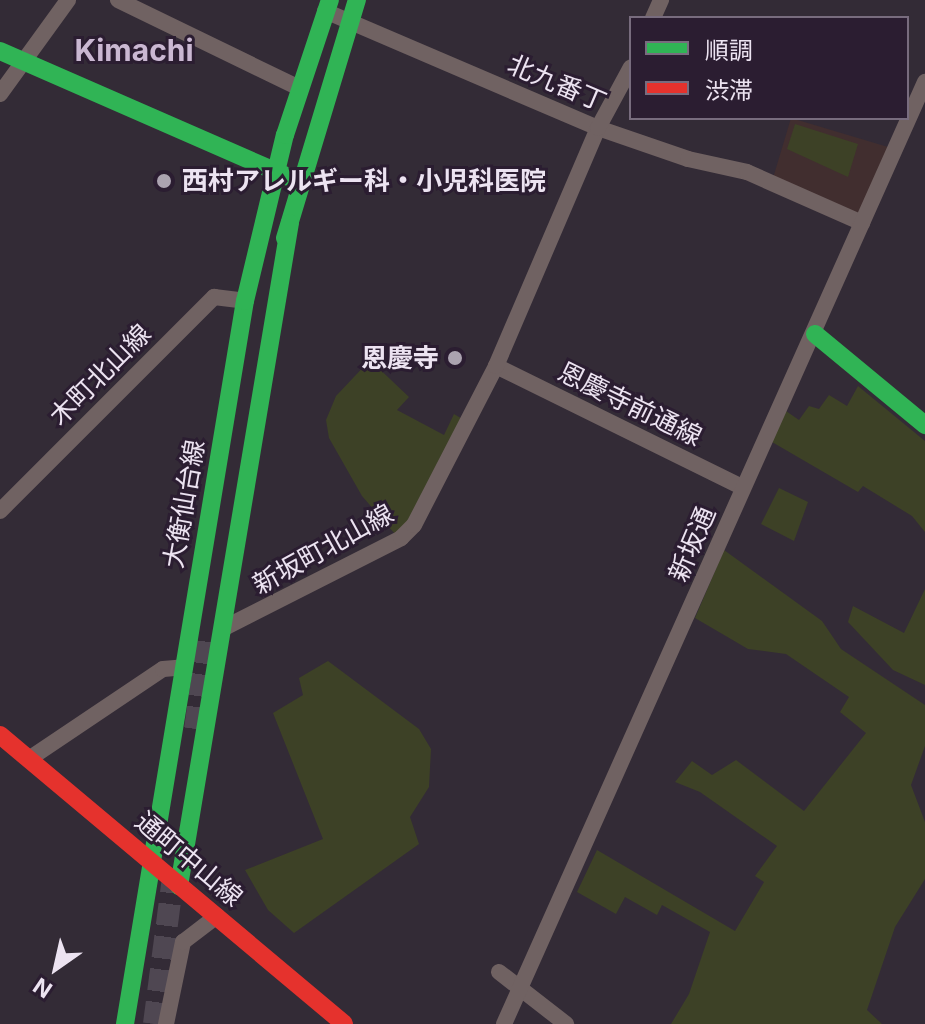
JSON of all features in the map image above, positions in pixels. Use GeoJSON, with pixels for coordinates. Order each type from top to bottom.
{"type":"FeatureCollection","features":[{"type":"Feature","properties":{"kind":"main road"},"geometry":{"type":"LineString","coordinates":[[179,886],[215,634],[290,223],[300,181],[357,0]]}},
{"type":"Feature","properties":{"kind":"main road","name":"大衡仙台線"},"geometry":{"type":"LineString","coordinates":[[125,1024],[245,301],[299,88],[327,6]]}},
{"type":"Feature","properties":{"kind":"main road"},"geometry":{"type":"LineString","coordinates":[[0,51],[300,181]]}},
{"type":"Feature","properties":{"kind":"main road"},"geometry":{"type":"LineString","coordinates":[[815,334],[925,425]]}},
{"type":"Feature","properties":{"kind":"main road","name":"通町中山線"},"geometry":{"type":"LineString","coordinates":[[0,735],[344,1024]]}},
{"type":"Feature","properties":{"kind":"street"},"geometry":{"type":"LineString","coordinates":[[0,94],[20,60],[68,0]]}},
{"type":"Feature","properties":{"kind":"street"},"geometry":{"type":"LineString","coordinates":[[118,0],[299,88]]}},
{"type":"Feature","properties":{"kind":"street","name":"北九番丁"},"geometry":{"type":"LineString","coordinates":[[327,6],[351,22],[598,128],[688,159],[747,172],[862,223]]}},
{"type":"Feature","properties":{"kind":"street","name":"新坂町北山線"},"geometry":{"type":"LineString","coordinates":[[215,634],[401,538],[414,525],[496,366],[598,128],[629,71]]}},
{"type":"Feature","properties":{"kind":"street","name":"新坂通"},"geometry":{"type":"LineString","coordinates":[[909,118],[925,82]]}},
{"type":"Feature","properties":{"kind":"street","name":"新坂通"},"geometry":{"type":"LineString","coordinates":[[504,1024],[908,120]]}},
{"type":"Feature","properties":{"kind":"street","name":"木町北山線"},"geometry":{"type":"LineString","coordinates":[[0,511],[214,297],[245,301]]}},
{"type":"Feature","properties":{"kind":"street","name":"恩慶寺前通線"},"geometry":{"type":"LineString","coordinates":[[496,366],[742,487]]}},
{"type":"Feature","properties":{"kind":"street"},"geometry":{"type":"LineString","coordinates":[[29,759],[163,669],[184,667]]}},
{"type":"Feature","properties":{"kind":"street"},"geometry":{"type":"LineString","coordinates":[[166,1024],[183,942],[217,916]]}},
{"type":"Feature","properties":{"kind":"street"},"geometry":{"type":"LineString","coordinates":[[499,972],[566,1024]]}},
{"type":"Feature","properties":{"kind":"shaded area"},"geometry":{"type":"Polygon","coordinates":[[[790,120],[888,147],[859,217],[773,178],[790,120]]]}},
{"type":"Feature","properties":{"kind":"green space"},"geometry":{"type":"Polygon","coordinates":[[[795,124],[858,144],[848,177],[787,149],[795,124]]]}},
{"type":"Feature","properties":{"kind":"green space"},"geometry":{"type":"Polygon","coordinates":[[[370,360],[409,397],[397,410],[444,435],[454,414],[464,420],[412,520],[395,534],[362,496],[329,438],[326,420],[336,396],[370,360]]]}},
{"type":"Feature","properties":{"kind":"green space"},"geometry":{"type":"Polygon","coordinates":[[[858,386],[925,441],[925,532],[912,516],[863,486],[858,492],[772,442],[786,411],[799,420],[809,406],[819,409],[829,395],[847,406],[858,386]]]}},
{"type":"Feature","properties":{"kind":"green space"},"geometry":{"type":"Polygon","coordinates":[[[779,488],[808,502],[794,541],[761,524],[779,488]]]}},
{"type":"Feature","properties":{"kind":"green space"},"geometry":{"type":"Polygon","coordinates":[[[724,550],[822,621],[841,649],[925,705],[925,746],[911,785],[925,822],[925,879],[895,927],[867,1010],[882,1024],[671,1024],[689,994],[710,932],[662,905],[657,915],[625,897],[616,914],[577,892],[597,850],[735,931],[764,882],[755,876],[777,846],[700,792],[675,782],[692,761],[712,775],[736,760],[804,811],[866,733],[840,712],[849,697],[786,654],[748,649],[695,618],[724,550]]]}},
{"type":"Feature","properties":{"kind":"green space"},"geometry":{"type":"Polygon","coordinates":[[[925,589],[925,685],[893,670],[848,622],[853,606],[904,633],[925,589]]]}},
{"type":"Feature","properties":{"kind":"green space"},"geometry":{"type":"Polygon","coordinates":[[[328,661],[419,729],[431,749],[429,787],[410,817],[419,844],[294,933],[268,910],[245,870],[323,839],[273,713],[303,695],[299,678],[328,661]]]}},
{"type":"Feature","properties":{"kind":"tunnel"},"geometry":{"type":"LineString","coordinates":[[195,729],[208,639]]}},
{"type":"Feature","properties":{"kind":"tunnel"},"geometry":{"type":"LineString","coordinates":[[154,1024],[175,862]]}},
{"type":"Feature","properties":{"kind":"traffic: fast"},"geometry":{"type":"LineString","coordinates":[[125,1024],[245,301],[285,135],[330,0]]}},
{"type":"Feature","properties":{"kind":"traffic: fast"},"geometry":{"type":"LineString","coordinates":[[285,238],[357,0]]}},
{"type":"Feature","properties":{"kind":"traffic: fast"},"geometry":{"type":"LineString","coordinates":[[0,51],[289,177]]}},
{"type":"Feature","properties":{"kind":"traffic: fast"},"geometry":{"type":"LineString","coordinates":[[179,886],[290,223]]}},
{"type":"Feature","properties":{"kind":"traffic: fast"},"geometry":{"type":"LineString","coordinates":[[815,334],[925,425]]}},
{"type":"Feature","properties":{"kind":"traffic: jam"},"geometry":{"type":"LineString","coordinates":[[0,735],[344,1024]]}},
{"type":"Feature","properties":{"kind":"place","name":"西村アレルギー科・小児科医院"},"geometry":{"type":"Point","coordinates":[164,181]}},
{"type":"Feature","properties":{"kind":"place","name":"恩慶寺"},"geometry":{"type":"Point","coordinates":[455,358]}},
{"type":"Feature","properties":{"kind":"district","name":"Kimachi"},"geometry":{"type":"Point","coordinates":[134,50]}}]}
